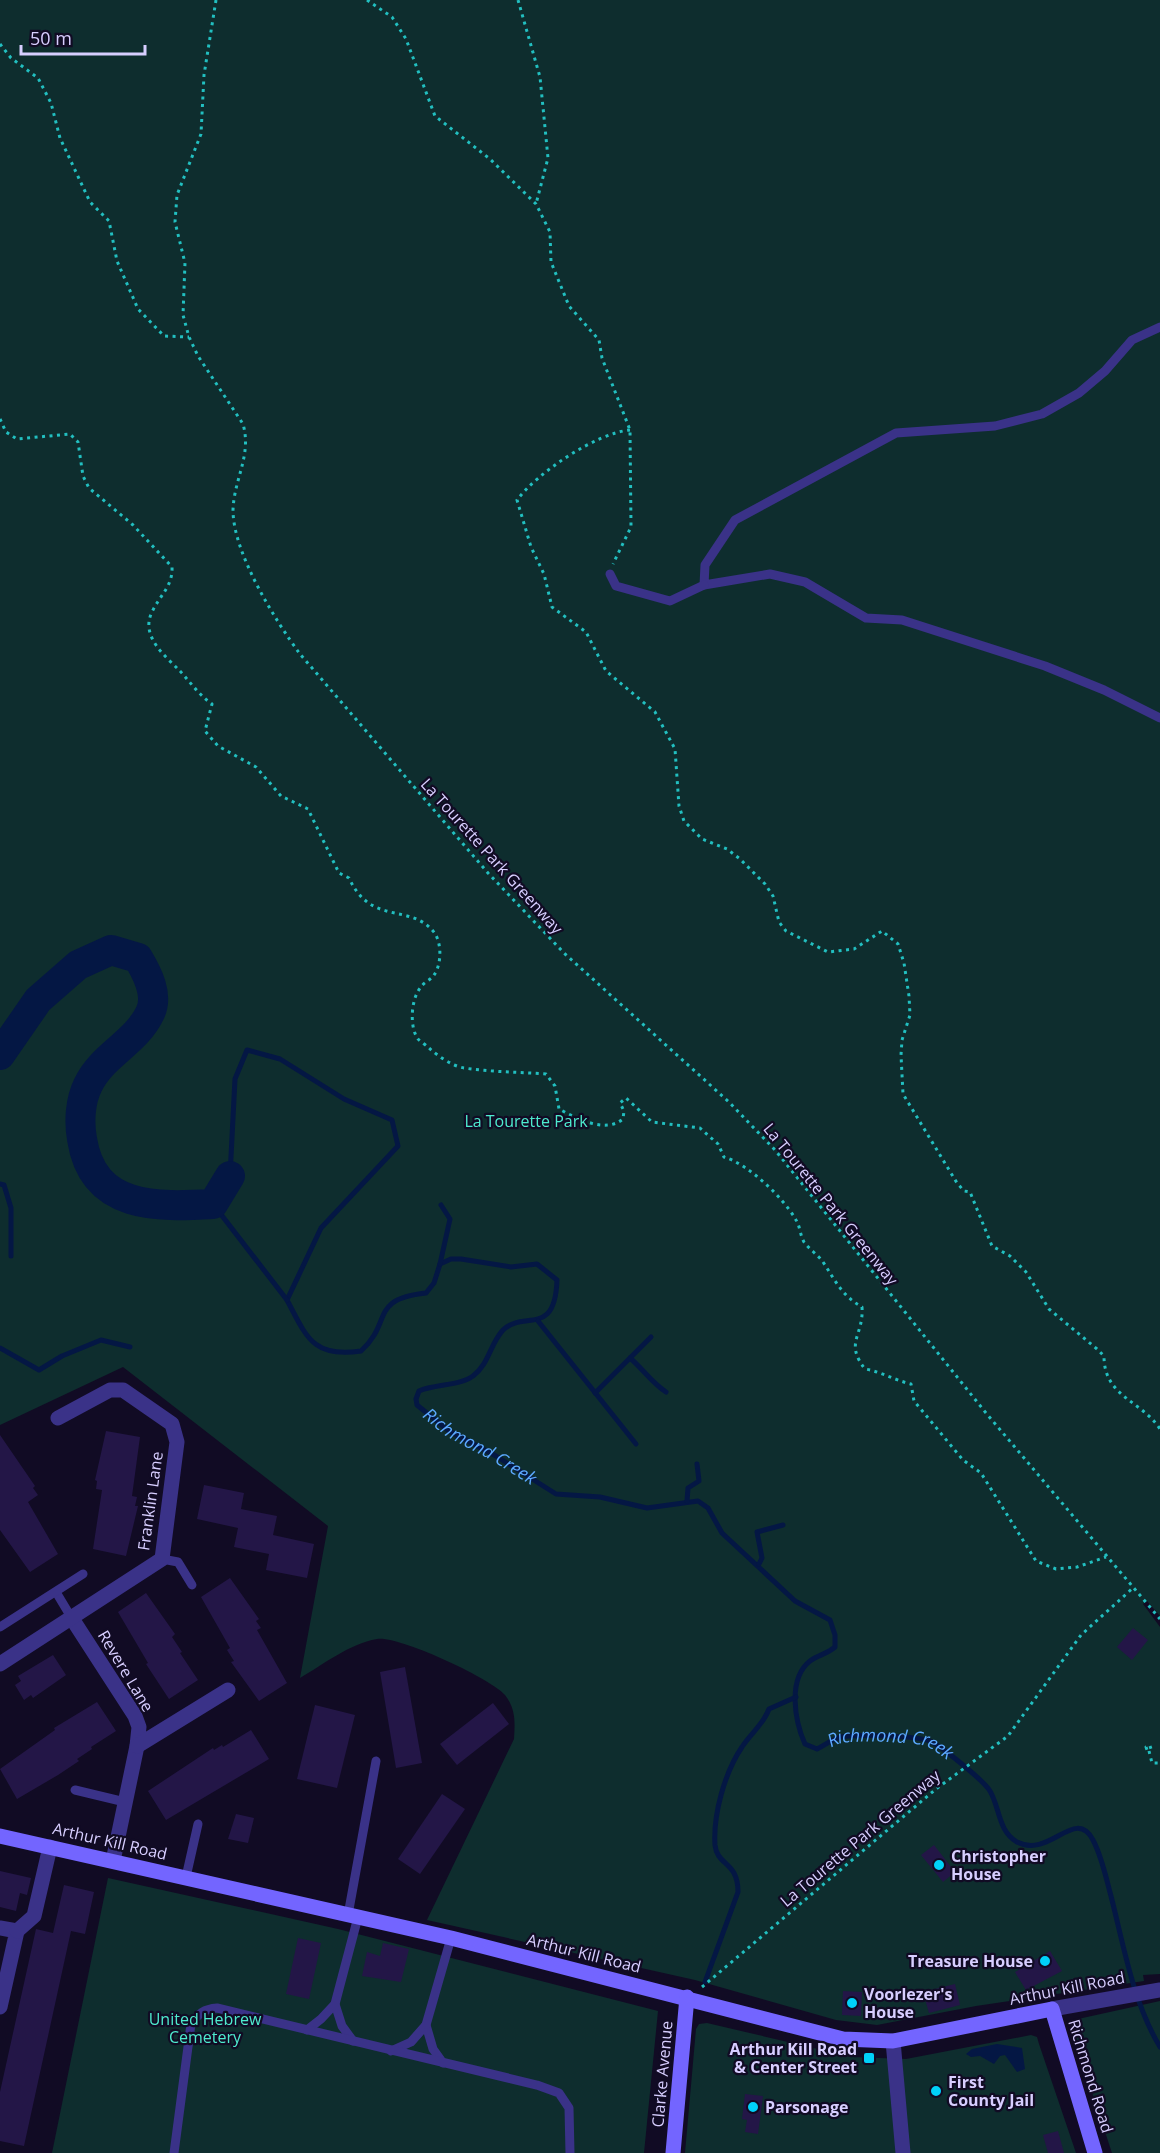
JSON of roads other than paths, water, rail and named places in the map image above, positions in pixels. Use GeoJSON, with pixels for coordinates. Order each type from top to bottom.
{"type":"FeatureCollection","features":[{"type":"Feature","properties":{"kind":"street","name":"Franklin Lane"},"geometry":{"type":"LineString","coordinates":[[0,1663],[162,1559],[177,1442],[172,1424],[130,1393],[117,1389],[104,1393],[58,1418]]}},
{"type":"Feature","properties":{"kind":"street","name":"Revere Lane"},"geometry":{"type":"LineString","coordinates":[[72,1617],[135,1716],[139,1727],[113,1861]]}},
{"type":"Feature","properties":{"kind":"street","name":"Revere Lane"},"geometry":{"type":"LineString","coordinates":[[137,1746],[228,1690]]}},
{"type":"Feature","properties":{"kind":"street","name":"Arthur Kill Road"},"geometry":{"type":"LineString","coordinates":[[0,1836],[451,1938],[843,2039],[893,2041],[1153,1991]]}},
{"type":"Feature","properties":{"kind":"street"},"geometry":{"type":"LineString","coordinates":[[0,2007],[17,1931],[34,1916],[50,1847]]}},
{"type":"Feature","properties":{"kind":"street"},"geometry":{"type":"LineString","coordinates":[[0,1928],[17,1931]]}},
{"type":"Feature","properties":{"kind":"street","name":"Clarke Avenue"},"geometry":{"type":"LineString","coordinates":[[674,2153],[690,1998]]}},
{"type":"Feature","properties":{"kind":"street","name":"Richmond Road"},"geometry":{"type":"LineString","coordinates":[[1052,2009],[1095,2153]]}},
{"type":"Feature","properties":{"kind":"street"},"geometry":{"type":"LineString","coordinates":[[893,2041],[903,2153]]}},
{"type":"Feature","properties":{"kind":"lane"},"geometry":{"type":"LineString","coordinates":[[704,585],[705,565],[735,520],[896,433],[994,426],[1042,414],[1079,393],[1106,371],[1132,340],[1160,327]]}},
{"type":"Feature","properties":{"kind":"lane"},"geometry":{"type":"LineString","coordinates":[[610,574],[616,586],[670,601],[704,585],[770,574],[805,582],[867,618],[902,620],[1034,663],[1104,690],[1160,718]]}},
{"type":"Feature","properties":{"kind":"lane"},"geometry":{"type":"LineString","coordinates":[[162,1559],[178,1562],[192,1585]]}},
{"type":"Feature","properties":{"kind":"lane"},"geometry":{"type":"LineString","coordinates":[[0,1627],[83,1574]]}},
{"type":"Feature","properties":{"kind":"lane"},"geometry":{"type":"LineString","coordinates":[[56,1592],[72,1617]]}},
{"type":"Feature","properties":{"kind":"lane"},"geometry":{"type":"LineString","coordinates":[[353,2041],[342,2026],[335,2004],[353,1916],[376,1761]]}},
{"type":"Feature","properties":{"kind":"lane"},"geometry":{"type":"LineString","coordinates":[[75,1790],[125,1802]]}},
{"type":"Feature","properties":{"kind":"lane"},"geometry":{"type":"LineString","coordinates":[[186,1877],[198,1824]]}},
{"type":"Feature","properties":{"kind":"lane"},"geometry":{"type":"LineString","coordinates":[[391,2051],[411,2042],[426,2025],[451,1938]]}},
{"type":"Feature","properties":{"kind":"lane"},"geometry":{"type":"LineString","coordinates":[[307,2030],[335,2004]]}},
{"type":"Feature","properties":{"kind":"lane"},"geometry":{"type":"LineString","coordinates":[[174,2153],[191,2024],[198,2013],[207,2008],[218,2008],[537,2085],[559,2093],[569,2108],[570,2153]]}},
{"type":"Feature","properties":{"kind":"lane"},"geometry":{"type":"LineString","coordinates":[[426,2025],[433,2049],[444,2064]]}},
{"type":"Feature","properties":{"kind":"water"},"geometry":{"type":"Polygon","coordinates":[[[997,2044],[1022,2048],[1025,2069],[1017,2072],[1005,2055],[1000,2056],[994,2064],[980,2056],[971,2057],[966,2054],[972,2049],[997,2044]]]}},
{"type":"Feature","properties":{"kind":"waterway","name":"Richmond Creek"},"geometry":{"type":"LineString","coordinates":[[0,1055],[38,1000],[78,965],[111,950],[138,958],[151,984],[152,1006],[144,1023],[102,1065],[85,1091],[81,1126],[88,1162],[99,1180],[114,1192],[131,1199],[170,1205],[213,1204],[230,1176]]}},
{"type":"Feature","properties":{"kind":"waterway","name":"Richmond Creek"},"geometry":{"type":"LineString","coordinates":[[230,1176],[235,1079],[247,1050],[280,1059],[344,1099],[392,1120],[398,1146],[321,1228],[287,1300],[307,1335],[322,1348],[332,1351],[361,1351],[377,1331],[389,1306],[408,1296],[426,1293],[434,1283],[440,1264],[451,1259],[511,1267],[537,1264],[557,1280],[555,1298],[551,1309],[545,1316],[511,1324],[503,1330],[483,1366],[473,1376],[461,1382],[419,1391],[416,1399],[417,1405],[449,1431],[496,1456],[556,1494],[600,1497],[647,1508],[698,1501],[708,1508],[722,1533],[795,1601],[830,1620],[835,1635],[835,1647],[810,1661],[798,1678],[796,1713],[805,1744],[817,1749],[838,1738],[849,1736],[927,1740],[950,1754],[986,1786],[1006,1832],[1017,1842],[1029,1845],[1040,1844],[1070,1830],[1078,1828],[1086,1831],[1093,1840],[1101,1860],[1136,1993],[1160,2047]]}},
{"type":"Feature","properties":{"kind":"waterway"},"geometry":{"type":"LineString","coordinates":[[0,1184],[4,1185],[11,1208],[11,1256]]}},
{"type":"Feature","properties":{"kind":"waterway"},"geometry":{"type":"LineString","coordinates":[[213,1204],[287,1300]]}},
{"type":"Feature","properties":{"kind":"waterway"},"geometry":{"type":"LineString","coordinates":[[440,1264],[450,1219],[441,1205]]}},
{"type":"Feature","properties":{"kind":"waterway"},"geometry":{"type":"LineString","coordinates":[[538,1321],[636,1444]]}},
{"type":"Feature","properties":{"kind":"waterway"},"geometry":{"type":"LineString","coordinates":[[595,1393],[651,1337]]}},
{"type":"Feature","properties":{"kind":"waterway"},"geometry":{"type":"LineString","coordinates":[[0,1348],[39,1370],[62,1356],[101,1340],[130,1347]]}},
{"type":"Feature","properties":{"kind":"waterway"},"geometry":{"type":"LineString","coordinates":[[630,1358],[666,1392]]}},
{"type":"Feature","properties":{"kind":"waterway"},"geometry":{"type":"LineString","coordinates":[[687,1501],[688,1488],[699,1481],[697,1464]]}},
{"type":"Feature","properties":{"kind":"waterway"},"geometry":{"type":"LineString","coordinates":[[759,1564],[762,1558],[757,1532],[783,1525]]}},
{"type":"Feature","properties":{"kind":"waterway"},"geometry":{"type":"LineString","coordinates":[[705,1982],[738,1892],[735,1875],[719,1857],[715,1845],[718,1807],[725,1781],[742,1747],[764,1720],[769,1709],[796,1697]]}},
{"type":"Feature","properties":{"kind":"place","name":"Christopher House"},"geometry":{"type":"Point","coordinates":[939,1865]}},
{"type":"Feature","properties":{"kind":"place","name":"Treasure House"},"geometry":{"type":"Point","coordinates":[1045,1961]}},
{"type":"Feature","properties":{"kind":"place","name":"Voorlezer's House"},"geometry":{"type":"Point","coordinates":[852,2003]}},
{"type":"Feature","properties":{"kind":"place","name":"Arthur Kill Road & Center Street"},"geometry":{"type":"Point","coordinates":[869,2058]}},
{"type":"Feature","properties":{"kind":"place","name":"First County Jail"},"geometry":{"type":"Point","coordinates":[936,2091]}},
{"type":"Feature","properties":{"kind":"place","name":"Parsonage"},"geometry":{"type":"Point","coordinates":[753,2107]}},
{"type":"Feature","properties":{"kind":"park label","name":"La Tourette Park"},"geometry":{"type":"Point","coordinates":[526,1121]}},
{"type":"Feature","properties":{"kind":"park label","name":"United Hebrew Cemetery"},"geometry":{"type":"Point","coordinates":[205,2028]}}]}
